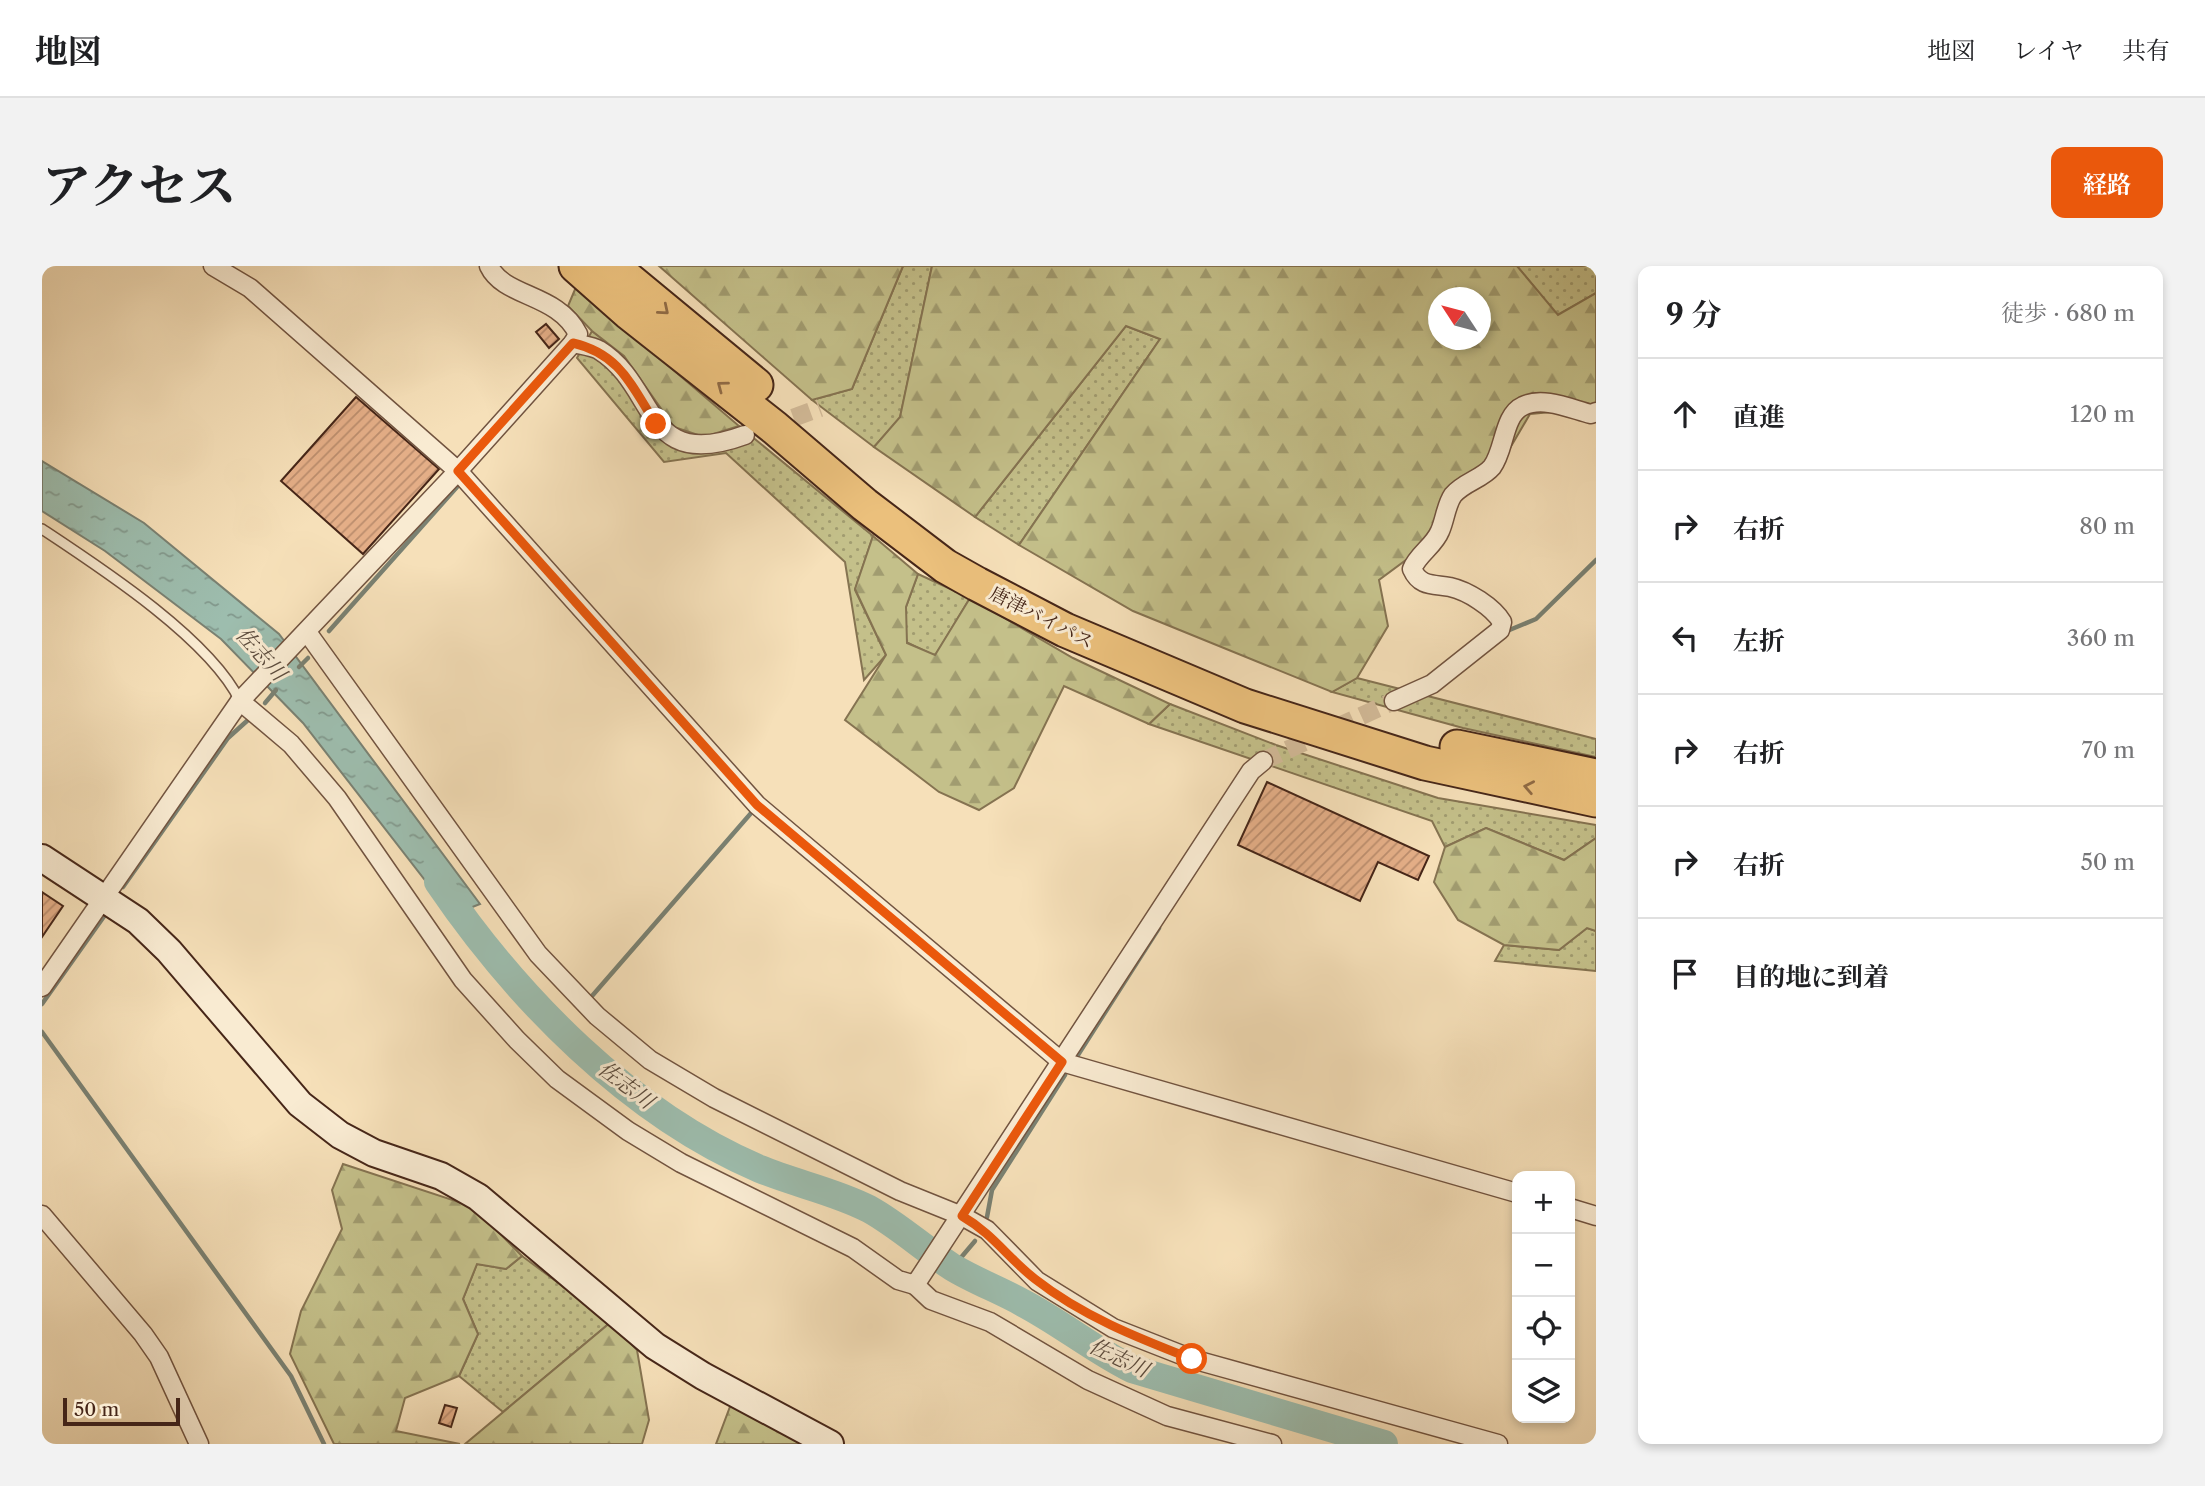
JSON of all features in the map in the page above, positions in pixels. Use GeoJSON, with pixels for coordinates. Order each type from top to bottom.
{"type":"FeatureCollection","features":[{"type":"Feature","properties":{"kind":"highway","name":"唐津バイパス"},"geometry":{"type":"LineString","coordinates":[[576,266],[628,312],[775,428],[875,513],[945,566],[1021,607],[1158,671],[1245,706],[1425,763],[1596,800]]}},
{"type":"Feature","properties":{"kind":"highway","name":"唐津バイパス"},"geometry":{"type":"LineString","coordinates":[[612,266],[950,545],[1027,590],[1190,664],[1259,689],[1424,738],[1596,776]]}},
{"type":"Feature","properties":{"kind":"street"},"geometry":{"type":"LineString","coordinates":[[213,266],[250,288],[458,471],[757,805],[1062,1062],[1512,1192]]}},
{"type":"Feature","properties":{"kind":"street"},"geometry":{"type":"LineString","coordinates":[[42,987],[240,701],[458,471],[573,343],[578,334],[570,319],[558,309],[501,280],[493,274],[489,266]]}},
{"type":"Feature","properties":{"kind":"street"},"geometry":{"type":"LineString","coordinates":[[573,343],[597,349],[617,365],[656,424],[686,443],[716,446],[745,435]]}},
{"type":"Feature","properties":{"kind":"street"},"geometry":{"type":"LineString","coordinates":[[1394,701],[1432,684],[1500,630],[1502,622],[1497,614],[1453,588],[1424,584],[1416,578],[1412,569],[1416,559],[1440,533],[1451,498],[1464,484],[1490,469],[1500,452],[1510,418],[1521,406],[1541,402],[1591,414],[1596,412]]}},
{"type":"Feature","properties":{"kind":"street"},"geometry":{"type":"LineString","coordinates":[[307,632],[538,954],[597,1016],[650,1060],[713,1098],[960,1221],[987,1230],[1037,1280],[1113,1328],[1192,1359],[1498,1444]]}},
{"type":"Feature","properties":{"kind":"street"},"geometry":{"type":"LineString","coordinates":[[240,701],[291,744],[337,798],[463,980],[517,1040],[557,1079],[628,1131],[681,1163],[853,1248],[898,1280],[916,1283],[931,1300],[990,1322],[1088,1380],[1167,1416],[1272,1444]]}},
{"type":"Feature","properties":{"kind":"street"},"geometry":{"type":"LineString","coordinates":[[916,1283],[960,1221],[1251,771],[1263,761]]}},
{"type":"Feature","properties":{"kind":"street"},"geometry":{"type":"LineString","coordinates":[[42,858],[138,921],[169,951],[300,1104],[340,1135],[374,1153],[441,1176],[478,1197],[655,1346],[703,1376],[830,1444]]}},
{"type":"Feature","properties":{"kind":"street"},"geometry":{"type":"LineString","coordinates":[[1575,1210],[1596,1216]]}},
{"type":"Feature","properties":{"kind":"street"},"geometry":{"type":"LineString","coordinates":[[42,1215],[143,1334],[159,1357],[199,1444]]}},
{"type":"Feature","properties":{"kind":"lane"},"geometry":{"type":"LineString","coordinates":[[42,529],[109,574],[206,653],[233,685],[240,701]]}},
{"type":"Feature","properties":{"kind":"green space"},"geometry":{"type":"Polygon","coordinates":[[[659,266],[903,266],[852,389],[812,400],[659,266]]]}},
{"type":"Feature","properties":{"kind":"green space"},"geometry":{"type":"Polygon","coordinates":[[[903,266],[932,266],[900,418],[874,447],[812,400],[852,389],[903,266]]]}},
{"type":"Feature","properties":{"kind":"green space"},"geometry":{"type":"Polygon","coordinates":[[[932,266],[1517,266],[1558,315],[1596,293],[1596,402],[1584,409],[1530,414],[1496,472],[1452,500],[1437,537],[1379,580],[1388,626],[1357,678],[1332,692],[1133,611],[1019,545],[1160,339],[1126,326],[975,517],[874,447],[900,417],[932,266]]]}},
{"type":"Feature","properties":{"kind":"green space"},"geometry":{"type":"Polygon","coordinates":[[[1517,266],[1596,266],[1596,293],[1557,315],[1517,266]]]}},
{"type":"Feature","properties":{"kind":"green space"},"geometry":{"type":"Polygon","coordinates":[[[576,287],[739,426],[704,437],[674,427],[624,356],[592,331],[568,306],[576,287]]]}},
{"type":"Feature","properties":{"kind":"green space"},"geometry":{"type":"Polygon","coordinates":[[[1126,326],[1160,339],[1019,545],[975,517],[1126,326]]]}},
{"type":"Feature","properties":{"kind":"green space"},"geometry":{"type":"Polygon","coordinates":[[[592,331],[624,356],[674,427],[704,437],[739,426],[873,536],[855,590],[886,655],[864,680],[845,562],[726,453],[664,462],[577,358],[592,331]]]}},
{"type":"Feature","properties":{"kind":"green space"},"geometry":{"type":"Polygon","coordinates":[[[873,536],[918,574],[906,607],[907,643],[935,655],[970,598],[1073,658],[1170,704],[1149,724],[1064,686],[1014,788],[979,810],[939,792],[845,720],[886,655],[855,589],[873,536]]]}},
{"type":"Feature","properties":{"kind":"green space"},"geometry":{"type":"Polygon","coordinates":[[[918,574],[970,598],[935,656],[906,642],[906,607],[918,574]]]}},
{"type":"Feature","properties":{"kind":"green space"},"geometry":{"type":"Polygon","coordinates":[[[1357,678],[1596,739],[1596,757],[1463,728],[1332,692],[1357,678]]]}},
{"type":"Feature","properties":{"kind":"green space"},"geometry":{"type":"Polygon","coordinates":[[[1170,704],[1276,745],[1438,798],[1596,825],[1596,838],[1564,860],[1486,828],[1445,847],[1432,821],[1149,724],[1170,704]]]}},
{"type":"Feature","properties":{"kind":"green space"},"geometry":{"type":"Polygon","coordinates":[[[1486,828],[1564,860],[1596,838],[1596,931],[1587,928],[1559,950],[1504,945],[1458,920],[1434,882],[1445,847],[1486,828]]]}},
{"type":"Feature","properties":{"kind":"green space"},"geometry":{"type":"Polygon","coordinates":[[[1587,928],[1596,931],[1596,971],[1495,961],[1504,945],[1559,950],[1587,928]]]}},
{"type":"Feature","properties":{"kind":"green space"},"geometry":{"type":"Polygon","coordinates":[[[343,1164],[474,1207],[522,1256],[506,1269],[477,1264],[463,1299],[478,1334],[459,1376],[405,1398],[396,1431],[460,1444],[334,1444],[290,1354],[301,1311],[342,1229],[332,1190],[343,1164]]]}},
{"type":"Feature","properties":{"kind":"green space"},"geometry":{"type":"Polygon","coordinates":[[[522,1256],[611,1322],[503,1412],[459,1376],[478,1334],[463,1299],[477,1264],[506,1269],[522,1256]]]}},
{"type":"Feature","properties":{"kind":"green space"},"geometry":{"type":"Polygon","coordinates":[[[611,1322],[637,1350],[649,1420],[642,1444],[465,1444],[611,1322]]]}},
{"type":"Feature","properties":{"kind":"green space"},"geometry":{"type":"Polygon","coordinates":[[[731,1404],[804,1444],[716,1444],[731,1404]]]}},
{"type":"Feature","properties":{"kind":"water"},"geometry":{"type":"Polygon","coordinates":[[[42,461],[144,523],[279,634],[480,904],[452,915],[303,723],[221,639],[105,551],[42,511],[42,461]]]}},
{"type":"Feature","properties":{"kind":"building"},"geometry":{"type":"Polygon","coordinates":[[[546,324],[559,339],[549,348],[536,332],[546,324]]]}},
{"type":"Feature","properties":{"kind":"building"},"geometry":{"type":"Polygon","coordinates":[[[356,397],[439,469],[363,554],[281,481],[356,397]]]}},
{"type":"Feature","properties":{"kind":"building"},"geometry":{"type":"Polygon","coordinates":[[[1267,782],[1429,856],[1418,880],[1378,862],[1360,901],[1238,845],[1267,782]]]}},
{"type":"Feature","properties":{"kind":"building"},"geometry":{"type":"Polygon","coordinates":[[[42,892],[63,906],[42,937],[42,892]]]}},
{"type":"Feature","properties":{"kind":"building"},"geometry":{"type":"Polygon","coordinates":[[[445,1405],[457,1408],[451,1427],[439,1423],[445,1405]]]}},
{"type":"Feature","properties":{"kind":"waterway"},"geometry":{"type":"LineString","coordinates":[[329,631],[457,487]]}},
{"type":"Feature","properties":{"kind":"waterway"},"geometry":{"type":"LineString","coordinates":[[1507,631],[1536,619],[1596,560]]}},
{"type":"Feature","properties":{"kind":"waterway"},"geometry":{"type":"LineString","coordinates":[[299,667],[308,658]]}},
{"type":"Feature","properties":{"kind":"waterway"},"geometry":{"type":"LineString","coordinates":[[265,703],[276,690]]}},
{"type":"Feature","properties":{"kind":"waterway"},"geometry":{"type":"LineString","coordinates":[[123,887],[228,738],[248,720]]}},
{"type":"Feature","properties":{"kind":"waterway"},"geometry":{"type":"LineString","coordinates":[[592,996],[752,812]]}},
{"type":"Feature","properties":{"kind":"waterway","name":"佐志川"},"geometry":{"type":"LineString","coordinates":[[438,882],[503,968],[580,1048],[666,1117],[712,1146],[760,1169],[869,1209],[952,1267],[1037,1311],[1132,1369],[1384,1444]]}},
{"type":"Feature","properties":{"kind":"waterway"},"geometry":{"type":"LineString","coordinates":[[42,1004],[105,915]]}},
{"type":"Feature","properties":{"kind":"waterway"},"geometry":{"type":"LineString","coordinates":[[1078,1055],[1159,928]]}},
{"type":"Feature","properties":{"kind":"waterway"},"geometry":{"type":"LineString","coordinates":[[42,1032],[291,1376],[324,1444]]}},
{"type":"Feature","properties":{"kind":"waterway"},"geometry":{"type":"LineString","coordinates":[[987,1217],[992,1190],[1065,1075]]}},
{"type":"Feature","properties":{"kind":"waterway"},"geometry":{"type":"LineString","coordinates":[[953,1267],[975,1241]]}},
{"type":"Feature","properties":{"kind":"tunnel"},"geometry":{"type":"LineString","coordinates":[[768,427],[820,408]]}},
{"type":"Feature","properties":{"kind":"tunnel"},"geometry":{"type":"LineString","coordinates":[[1263,761],[1394,701]]}},
{"type":"Feature","properties":{"kind":"route"},"geometry":{"type":"LineString","coordinates":[[656,424],[617,365],[597,349],[573,343],[458,471],[757,805],[1062,1062],[962,1216],[987,1230],[1014,1261],[1037,1280],[1113,1328],[1192,1359]]}}]}
